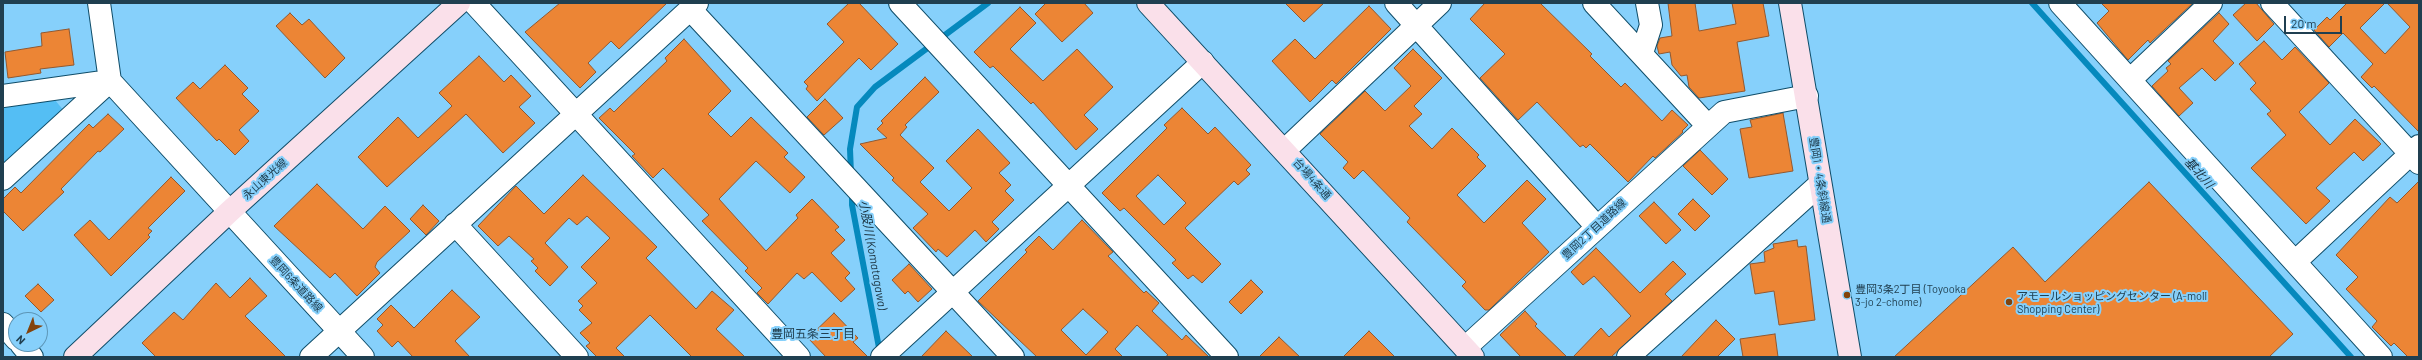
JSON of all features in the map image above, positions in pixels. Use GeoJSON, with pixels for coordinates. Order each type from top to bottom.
{"type":"FeatureCollection","features":[{"type":"Feature","properties":{"kind":"street"},"geometry":{"type":"LineString","coordinates":[[99,3],[110,81]]}},
{"type":"Feature","properties":{"kind":"street","name":"永山東光線"},"geometry":{"type":"LineString","coordinates":[[74,357],[229,212],[459,3]]}},
{"type":"Feature","properties":{"kind":"street"},"geometry":{"type":"LineString","coordinates":[[474,3],[799,357]]}},
{"type":"Feature","properties":{"kind":"street"},"geometry":{"type":"LineString","coordinates":[[900,3],[1227,357]]}},
{"type":"Feature","properties":{"kind":"street","name":"台場4条通"},"geometry":{"type":"LineString","coordinates":[[1148,3],[1285,150],[1470,354]]}},
{"type":"Feature","properties":{"kind":"street"},"geometry":{"type":"LineString","coordinates":[[1396,3],[1597,227]]}},
{"type":"Feature","properties":{"kind":"street"},"geometry":{"type":"LineString","coordinates":[[1285,150],[1440,3]]}},
{"type":"Feature","properties":{"kind":"street"},"geometry":{"type":"LineString","coordinates":[[1594,3],[1642,53],[1716,118],[1807,96]]}},
{"type":"Feature","properties":{"kind":"street"},"geometry":{"type":"LineString","coordinates":[[1642,53],[1651,25],[1647,3]]}},
{"type":"Feature","properties":{"kind":"street","name":"豊岡1・4条斜線通"},"geometry":{"type":"LineString","coordinates":[[1790,3],[1807,96],[1820,184],[1850,357]]}},
{"type":"Feature","properties":{"kind":"street"},"geometry":{"type":"LineString","coordinates":[[2060,3],[2296,261],[2381,357]]}},
{"type":"Feature","properties":{"kind":"street"},"geometry":{"type":"LineString","coordinates":[[2130,80],[2211,3]]}},
{"type":"Feature","properties":{"kind":"street"},"geometry":{"type":"LineString","coordinates":[[2272,3],[2416,154],[2296,261]]}},
{"type":"Feature","properties":{"kind":"street"},"geometry":{"type":"LineString","coordinates":[[311,357],[693,6],[841,172],[1013,357]]}},
{"type":"Feature","properties":{"kind":"street"},"geometry":{"type":"LineString","coordinates":[[882,357],[952,291],[1203,62]]}},
{"type":"Feature","properties":{"kind":"street"},"geometry":{"type":"LineString","coordinates":[[3,96],[110,81]]}},
{"type":"Feature","properties":{"kind":"street"},"geometry":{"type":"LineString","coordinates":[[3,179],[110,81]]}},
{"type":"Feature","properties":{"kind":"street","name":"豊岡6条道路線"},"geometry":{"type":"LineString","coordinates":[[110,81],[364,357]]}},
{"type":"Feature","properties":{"kind":"street","name":"豊岡2丁目道路線"},"geometry":{"type":"LineString","coordinates":[[1470,354],[1597,227],[1716,118]]}},
{"type":"Feature","properties":{"kind":"street"},"geometry":{"type":"LineString","coordinates":[[1628,357],[1820,184]]}},
{"type":"Feature","properties":{"kind":"street"},"geometry":{"type":"LineString","coordinates":[[455,224],[577,357]]}},
{"type":"Feature","properties":{"kind":"shaded area"},"geometry":{"type":"Polygon","coordinates":[[[55,100],[64,111],[3,167],[3,107],[55,100]]]}},
{"type":"Feature","properties":{"kind":"building"},"geometry":{"type":"Polygon","coordinates":[[[560,3],[667,3],[619,49],[611,41],[588,63],[596,72],[580,88],[525,32],[560,3]]]}},
{"type":"Feature","properties":{"kind":"building"},"geometry":{"type":"Polygon","coordinates":[[[849,3],[859,3],[898,44],[871,70],[859,58],[817,101],[806,89],[808,86],[804,82],[844,42],[827,24],[849,3]]]}},
{"type":"Feature","properties":{"kind":"building"},"geometry":{"type":"Polygon","coordinates":[[[1046,3],[1084,3],[1093,13],[1062,42],[1035,14],[1046,3]]]}},
{"type":"Feature","properties":{"kind":"building"},"geometry":{"type":"Polygon","coordinates":[[[1285,3],[1324,3],[1304,22],[1285,3]]]}},
{"type":"Feature","properties":{"kind":"building"},"geometry":{"type":"Polygon","coordinates":[[[1485,3],[1540,3],[1592,54],[1590,56],[1621,87],[1625,83],[1662,121],[1672,110],[1688,125],[1682,131],[1683,132],[1655,158],[1653,156],[1628,182],[1590,144],[1586,148],[1583,145],[1580,147],[1537,102],[1518,120],[1480,78],[1505,54],[1470,19],[1485,3]]]}},
{"type":"Feature","properties":{"kind":"building"},"geometry":{"type":"Polygon","coordinates":[[[1668,3],[1695,3],[1699,31],[1736,24],[1732,3],[1763,3],[1769,36],[1737,42],[1745,91],[1699,98],[1689,87],[1687,75],[1681,76],[1672,65],[1670,52],[1659,54],[1657,46],[1660,38],[1672,36],[1668,3]]]}},
{"type":"Feature","properties":{"kind":"building"},"geometry":{"type":"Polygon","coordinates":[[[2101,3],[2193,3],[2150,43],[2148,40],[2128,60],[2097,23],[2109,11],[2101,3]]]}},
{"type":"Feature","properties":{"kind":"building"},"geometry":{"type":"Polygon","coordinates":[[[2246,3],[2256,3],[2274,24],[2257,41],[2233,15],[2246,3]]]}},
{"type":"Feature","properties":{"kind":"building"},"geometry":{"type":"Polygon","coordinates":[[[2347,3],[2385,3],[2360,28],[2385,54],[2410,27],[2387,3],[2419,3],[2419,132],[2374,86],[2372,88],[2361,77],[2373,64],[2343,33],[2329,47],[2314,30],[2327,17],[2330,20],[2347,3]]]}},
{"type":"Feature","properties":{"kind":"building"},"geometry":{"type":"Polygon","coordinates":[[[1369,6],[1391,29],[1336,84],[1332,80],[1310,102],[1272,61],[1295,39],[1315,59],[1369,6]]]}},
{"type":"Feature","properties":{"kind":"building"},"geometry":{"type":"Polygon","coordinates":[[[1020,7],[1036,23],[1010,49],[1043,81],[1077,49],[1113,87],[1084,115],[1098,129],[1076,150],[1033,102],[1031,104],[993,66],[990,68],[974,52],[1020,7]]]}},
{"type":"Feature","properties":{"kind":"building"},"geometry":{"type":"Polygon","coordinates":[[[290,13],[302,25],[309,19],[345,58],[325,78],[276,26],[290,13]]]}},
{"type":"Feature","properties":{"kind":"building"},"geometry":{"type":"Polygon","coordinates":[[[2219,13],[2229,24],[2213,41],[2234,63],[2215,81],[2202,68],[2179,88],[2193,103],[2179,116],[2152,86],[2168,71],[2166,68],[2171,64],[2168,61],[2219,13]]]}},
{"type":"Feature","properties":{"kind":"building"},"geometry":{"type":"Polygon","coordinates":[[[69,29],[74,65],[40,69],[41,73],[8,78],[5,52],[42,46],[41,33],[69,29]]]}},
{"type":"Feature","properties":{"kind":"building"},"geometry":{"type":"Polygon","coordinates":[[[684,39],[731,91],[708,114],[731,137],[751,117],[788,153],[784,157],[805,177],[790,193],[756,161],[719,199],[766,251],[798,218],[796,215],[812,199],[839,227],[835,230],[845,240],[831,253],[850,273],[845,278],[855,289],[841,302],[812,272],[804,279],[797,273],[768,304],[757,293],[762,288],[745,271],[748,268],[702,221],[709,215],[663,168],[653,178],[632,156],[635,154],[599,118],[610,108],[614,112],[667,61],[665,58],[684,39]]]}},
{"type":"Feature","properties":{"kind":"building"},"geometry":{"type":"Polygon","coordinates":[[[2264,41],[2282,60],[2295,47],[2329,83],[2299,112],[2330,145],[2355,119],[2381,144],[2363,161],[2354,152],[2316,188],[2330,201],[2306,224],[2251,168],[2286,135],[2267,114],[2271,111],[2250,89],[2256,83],[2239,64],[2264,41]]]}},
{"type":"Feature","properties":{"kind":"building"},"geometry":{"type":"Polygon","coordinates":[[[1413,49],[1442,78],[1414,106],[1422,114],[1409,126],[1432,149],[1452,128],[1479,155],[1477,157],[1486,166],[1457,195],[1484,223],[1527,180],[1546,199],[1522,223],[1549,252],[1489,310],[1485,310],[1462,286],[1466,282],[1407,222],[1410,218],[1363,170],[1354,179],[1343,168],[1348,162],[1320,134],[1365,91],[1385,111],[1411,86],[1394,68],[1413,49]]]}},
{"type":"Feature","properties":{"kind":"building"},"geometry":{"type":"Polygon","coordinates":[[[479,56],[504,82],[511,75],[531,96],[519,107],[535,123],[503,153],[466,114],[387,187],[358,157],[398,117],[418,138],[452,106],[439,93],[479,56]]]}},
{"type":"Feature","properties":{"kind":"building"},"geometry":{"type":"Polygon","coordinates":[[[225,65],[248,88],[242,94],[259,111],[239,130],[249,141],[235,155],[219,139],[217,141],[176,98],[193,82],[200,89],[225,65]]]}},
{"type":"Feature","properties":{"kind":"building"},"geometry":{"type":"Polygon","coordinates":[[[925,77],[939,92],[905,125],[907,127],[900,135],[934,168],[920,182],[949,211],[972,188],[946,161],[978,129],[1010,163],[999,173],[1011,185],[1005,191],[1014,200],[992,222],[999,229],[986,242],[975,230],[947,257],[938,249],[936,252],[913,228],[928,214],[892,180],[894,178],[860,144],[887,138],[877,129],[883,123],[881,121],[925,77]]]}},
{"type":"Feature","properties":{"kind":"building"},"geometry":{"type":"Polygon","coordinates":[[[825,99],[843,118],[824,135],[807,117],[825,99]]]}},
{"type":"Feature","properties":{"kind":"building"},"geometry":{"type":"Polygon","coordinates":[[[1182,108],[1208,134],[1215,127],[1251,165],[1246,170],[1250,174],[1238,185],[1234,181],[1185,228],[1221,264],[1202,283],[1193,275],[1188,279],[1172,263],[1176,260],[1124,208],[1120,211],[1102,193],[1167,128],[1164,125],[1182,108]],[[1158,175],[1136,196],[1164,225],[1186,203],[1158,175]]]}},
{"type":"Feature","properties":{"kind":"building"},"geometry":{"type":"Polygon","coordinates":[[[1783,113],[1793,171],[1749,178],[1740,129],[1752,127],[1750,120],[1783,113]]]}},
{"type":"Feature","properties":{"kind":"building"},"geometry":{"type":"Polygon","coordinates":[[[108,114],[124,129],[100,152],[98,151],[61,189],[64,192],[23,231],[3,211],[3,199],[15,187],[21,193],[89,124],[93,128],[108,114]]]}},
{"type":"Feature","properties":{"kind":"building"},"geometry":{"type":"Polygon","coordinates":[[[1700,150],[1728,179],[1712,195],[1683,166],[1700,150]]]}},
{"type":"Feature","properties":{"kind":"building"},"geometry":{"type":"Polygon","coordinates":[[[583,175],[657,247],[646,258],[696,309],[712,291],[734,310],[716,329],[745,357],[692,357],[650,315],[616,348],[625,357],[597,357],[586,346],[590,343],[580,333],[592,323],[579,310],[583,306],[578,301],[597,283],[581,267],[610,238],[587,216],[577,225],[569,218],[545,243],[568,267],[550,286],[535,271],[538,268],[531,261],[534,259],[509,236],[498,246],[478,226],[516,186],[544,214],[583,175]]]}},
{"type":"Feature","properties":{"kind":"building"},"geometry":{"type":"Polygon","coordinates":[[[171,177],[185,191],[148,228],[152,231],[148,235],[150,237],[111,276],[74,235],[90,220],[109,240],[171,177]]]}},
{"type":"Feature","properties":{"kind":"building"},"geometry":{"type":"Polygon","coordinates":[[[2419,181],[2419,357],[2408,357],[2394,343],[2391,346],[2372,327],[2377,321],[2346,289],[2358,277],[2336,255],[2390,197],[2397,203],[2419,181]]]}},
{"type":"Feature","properties":{"kind":"building"},"geometry":{"type":"Polygon","coordinates":[[[2149,182],[2293,334],[2269,357],[1894,357],[2013,247],[2045,282],[2149,182]]]}},
{"type":"Feature","properties":{"kind":"building"},"geometry":{"type":"Polygon","coordinates":[[[317,184],[363,229],[385,206],[410,231],[377,262],[375,267],[380,273],[357,296],[335,273],[330,278],[274,226],[317,184]]]}},
{"type":"Feature","properties":{"kind":"building"},"geometry":{"type":"Polygon","coordinates":[[[1693,199],[1710,216],[1695,231],[1678,214],[1693,199]]]}},
{"type":"Feature","properties":{"kind":"building"},"geometry":{"type":"Polygon","coordinates":[[[1654,202],[1681,230],[1666,244],[1639,216],[1654,202]]]}},
{"type":"Feature","properties":{"kind":"building"},"geometry":{"type":"Polygon","coordinates":[[[423,205],[439,221],[426,235],[410,219],[423,205]]]}},
{"type":"Feature","properties":{"kind":"building"},"geometry":{"type":"Polygon","coordinates":[[[1082,220],[1113,252],[1108,256],[1144,293],[1146,291],[1159,303],[1152,311],[1182,340],[1186,335],[1209,357],[1165,357],[1168,355],[1137,325],[1115,349],[1123,357],[1037,357],[978,301],[1027,252],[1025,250],[1039,236],[1053,250],[1082,220]],[[1083,309],[1061,330],[1086,355],[1108,332],[1083,309]]]}},
{"type":"Feature","properties":{"kind":"building"},"geometry":{"type":"Polygon","coordinates":[[[1797,240],[1798,247],[1806,246],[1815,320],[1779,325],[1774,291],[1755,294],[1750,264],[1765,262],[1764,252],[1774,248],[1773,244],[1797,240]]]}},
{"type":"Feature","properties":{"kind":"building"},"geometry":{"type":"Polygon","coordinates":[[[1596,248],[1640,293],[1673,261],[1686,274],[1665,294],[1672,301],[1611,357],[1573,357],[1601,328],[1609,337],[1631,316],[1594,276],[1583,285],[1571,272],[1596,248]]]}},
{"type":"Feature","properties":{"kind":"building"},"geometry":{"type":"Polygon","coordinates":[[[909,264],[932,289],[918,302],[908,291],[905,294],[892,280],[909,264]]]}},
{"type":"Feature","properties":{"kind":"building"},"geometry":{"type":"Polygon","coordinates":[[[250,278],[267,296],[245,316],[286,357],[156,357],[142,343],[174,312],[183,320],[216,283],[230,298],[250,278]]]}},
{"type":"Feature","properties":{"kind":"building"},"geometry":{"type":"Polygon","coordinates":[[[1251,280],[1263,292],[1241,314],[1229,302],[1251,280]]]}},
{"type":"Feature","properties":{"kind":"building"},"geometry":{"type":"Polygon","coordinates":[[[38,284],[54,300],[41,312],[25,296],[38,284]]]}},
{"type":"Feature","properties":{"kind":"building"},"geometry":{"type":"Polygon","coordinates":[[[452,290],[480,317],[455,341],[470,357],[413,357],[398,341],[392,347],[377,331],[383,325],[377,319],[391,305],[414,328],[452,290]]]}},
{"type":"Feature","properties":{"kind":"building"},"geometry":{"type":"Polygon","coordinates":[[[1525,311],[1537,324],[1535,326],[1567,357],[1521,357],[1500,335],[1525,311]]]}},
{"type":"Feature","properties":{"kind":"building"},"geometry":{"type":"Polygon","coordinates":[[[834,313],[858,338],[853,342],[868,357],[826,357],[808,338],[834,313]]]}},
{"type":"Feature","properties":{"kind":"building"},"geometry":{"type":"Polygon","coordinates":[[[1716,320],[1735,339],[1717,357],[1681,357],[1716,320]]]}},
{"type":"Feature","properties":{"kind":"building"},"geometry":{"type":"Polygon","coordinates":[[[946,331],[973,357],[921,357],[946,331]]]}},
{"type":"Feature","properties":{"kind":"building"},"geometry":{"type":"Polygon","coordinates":[[[1369,331],[1395,357],[1343,357],[1369,331]]]}},
{"type":"Feature","properties":{"kind":"building"},"geometry":{"type":"Polygon","coordinates":[[[1775,334],[1778,357],[1743,357],[1740,339],[1775,334]]]}},
{"type":"Feature","properties":{"kind":"building"},"geometry":{"type":"Polygon","coordinates":[[[1279,337],[1300,357],[1259,357],[1279,337]]]}},
{"type":"Feature","properties":{"kind":"waterway","name":"小股川 (Komatagawa)"},"geometry":{"type":"LineString","coordinates":[[851,174],[850,149],[857,107],[875,87],[988,3]]}},
{"type":"Feature","properties":{"kind":"waterway","name":"基北川"},"geometry":{"type":"LineString","coordinates":[[2032,3],[2351,357]]}},
{"type":"Feature","properties":{"kind":"waterway","name":"小股川 (Komatagawa)"},"geometry":{"type":"LineString","coordinates":[[852,193],[852,205],[880,353]]}},
{"type":"Feature","properties":{"kind":"place","name":"豊岡3条2丁目 (Toyooka 3-jo 2-chome)"},"geometry":{"type":"Point","coordinates":[1847,295]}},
{"type":"Feature","properties":{"kind":"place","name":"アモールショッピングセンター (A-moll Shopping Center)"},"geometry":{"type":"Point","coordinates":[2009,302]}},
{"type":"Feature","properties":{"kind":"district","name":"豊岡五条三丁目"},"geometry":{"type":"Point","coordinates":[813,334]}}]}
